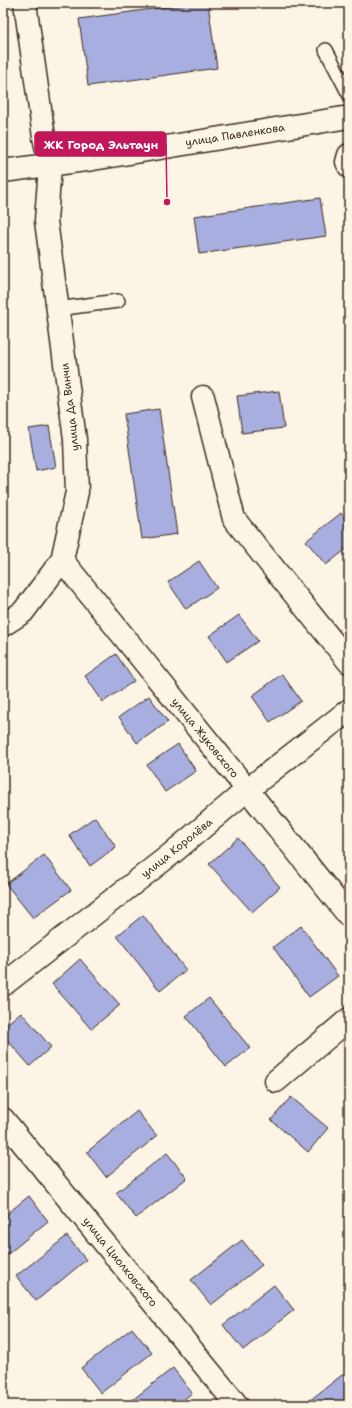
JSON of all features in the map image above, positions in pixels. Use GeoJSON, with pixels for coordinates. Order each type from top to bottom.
{"type":"FeatureCollection","features":[{"type":"Feature","properties":{"kind":"street","name":"улица Да Винчи"},"geometry":{"type":"LineString","coordinates":[[3,626],[24,612],[62,560],[77,492],[75,438],[46,221],[50,165],[44,137],[25,3]]}},
{"type":"Feature","properties":{"kind":"street","name":"улица Павленкова"},"geometry":{"type":"LineString","coordinates":[[3,171],[50,165],[349,117]]}},
{"type":"Feature","properties":{"kind":"street"},"geometry":{"type":"LineString","coordinates":[[349,155],[347,162],[349,166]]}},
{"type":"Feature","properties":{"kind":"street"},"geometry":{"type":"LineString","coordinates":[[203,397],[234,519],[349,662]]}},
{"type":"Feature","properties":{"kind":"street","name":"улица Жуковского"},"geometry":{"type":"LineString","coordinates":[[62,560],[349,916]]}},
{"type":"Feature","properties":{"kind":"street","name":"улица Королёва"},"geometry":{"type":"LineString","coordinates":[[3,985],[170,855],[247,790],[349,710]]}},
{"type":"Feature","properties":{"kind":"street"},"geometry":{"type":"LineString","coordinates":[[276,1081],[349,1019]]}},
{"type":"Feature","properties":{"kind":"street","name":"улица Циолковского"},"geometry":{"type":"LineString","coordinates":[[3,1119],[237,1405]]}},
{"type":"Feature","properties":{"kind":"lane"},"geometry":{"type":"LineString","coordinates":[[326,50],[349,94]]}},
{"type":"Feature","properties":{"kind":"lane"},"geometry":{"type":"LineString","coordinates":[[58,309],[118,301]]}},
{"type":"Feature","properties":{"kind":"building"},"geometry":{"type":"Polygon","coordinates":[[[196,3],[208,3],[217,68],[88,86],[79,19],[196,3]]]}},
{"type":"Feature","properties":{"kind":"building"},"geometry":{"type":"Polygon","coordinates":[[[320,198],[326,236],[199,254],[194,216],[320,198]]]}},
{"type":"Feature","properties":{"kind":"building"},"geometry":{"type":"Polygon","coordinates":[[[279,391],[284,428],[242,433],[237,396],[279,391]]]}},
{"type":"Feature","properties":{"kind":"building"},"geometry":{"type":"Polygon","coordinates":[[[159,409],[177,534],[142,539],[124,414],[159,409]]]}},
{"type":"Feature","properties":{"kind":"building"},"geometry":{"type":"Polygon","coordinates":[[[49,426],[56,467],[36,471],[29,429],[49,426]]]}},
{"type":"Feature","properties":{"kind":"building"},"geometry":{"type":"Polygon","coordinates":[[[341,513],[349,524],[349,547],[326,565],[306,541],[341,513]]]}},
{"type":"Feature","properties":{"kind":"building"},"geometry":{"type":"Polygon","coordinates":[[[199,561],[217,588],[186,609],[168,582],[199,561]]]}},
{"type":"Feature","properties":{"kind":"building"},"geometry":{"type":"Polygon","coordinates":[[[239,615],[258,641],[227,662],[209,636],[239,615]]]}},
{"type":"Feature","properties":{"kind":"building"},"geometry":{"type":"Polygon","coordinates":[[[116,654],[134,681],[103,702],[85,676],[116,654]]]}},
{"type":"Feature","properties":{"kind":"building"},"geometry":{"type":"Polygon","coordinates":[[[282,674],[301,701],[270,722],[252,696],[282,674]]]}},
{"type":"Feature","properties":{"kind":"building"},"geometry":{"type":"Polygon","coordinates":[[[149,696],[168,722],[137,743],[119,717],[149,696]]]}},
{"type":"Feature","properties":{"kind":"building"},"geometry":{"type":"Polygon","coordinates":[[[178,744],[196,771],[165,792],[147,765],[178,744]]]}},
{"type":"Feature","properties":{"kind":"building"},"geometry":{"type":"Polygon","coordinates":[[[95,817],[116,847],[90,866],[69,835],[95,817]]]}},
{"type":"Feature","properties":{"kind":"building"},"geometry":{"type":"Polygon","coordinates":[[[238,838],[280,887],[252,912],[209,864],[238,838]]]}},
{"type":"Feature","properties":{"kind":"building"},"geometry":{"type":"Polygon","coordinates":[[[44,855],[71,890],[33,918],[6,884],[44,855]]]}},
{"type":"Feature","properties":{"kind":"building"},"geometry":{"type":"Polygon","coordinates":[[[143,915],[186,970],[160,991],[117,936],[143,915]]]}},
{"type":"Feature","properties":{"kind":"building"},"geometry":{"type":"Polygon","coordinates":[[[301,926],[338,976],[309,997],[273,947],[301,926]]]}},
{"type":"Feature","properties":{"kind":"building"},"geometry":{"type":"Polygon","coordinates":[[[80,959],[120,1005],[91,1029],[52,984],[80,959]]]}},
{"type":"Feature","properties":{"kind":"building"},"geometry":{"type":"Polygon","coordinates":[[[209,998],[250,1048],[226,1067],[186,1016],[209,998]]]}},
{"type":"Feature","properties":{"kind":"building"},"geometry":{"type":"Polygon","coordinates":[[[21,1012],[51,1047],[30,1066],[3,1035],[3,1027],[21,1012]]]}},
{"type":"Feature","properties":{"kind":"building"},"geometry":{"type":"Polygon","coordinates":[[[291,1097],[328,1128],[308,1152],[271,1120],[291,1097]]]}},
{"type":"Feature","properties":{"kind":"building"},"geometry":{"type":"Polygon","coordinates":[[[137,1111],[157,1136],[106,1177],[87,1152],[137,1111]]]}},
{"type":"Feature","properties":{"kind":"building"},"geometry":{"type":"Polygon","coordinates":[[[167,1153],[187,1178],[136,1218],[116,1193],[167,1153]]]}},
{"type":"Feature","properties":{"kind":"building"},"geometry":{"type":"Polygon","coordinates":[[[29,1196],[48,1221],[3,1258],[3,1217],[29,1196]]]}},
{"type":"Feature","properties":{"kind":"building"},"geometry":{"type":"Polygon","coordinates":[[[67,1236],[86,1260],[36,1301],[16,1276],[67,1236]]]}},
{"type":"Feature","properties":{"kind":"building"},"geometry":{"type":"Polygon","coordinates":[[[242,1240],[262,1265],[211,1305],[191,1280],[242,1240]]]}},
{"type":"Feature","properties":{"kind":"building"},"geometry":{"type":"Polygon","coordinates":[[[274,1285],[294,1310],[243,1350],[223,1325],[274,1285]]]}},
{"type":"Feature","properties":{"kind":"building"},"geometry":{"type":"Polygon","coordinates":[[[132,1328],[152,1353],[101,1393],[81,1368],[132,1328]]]}},
{"type":"Feature","properties":{"kind":"building"},"geometry":{"type":"Polygon","coordinates":[[[173,1368],[192,1393],[177,1405],[126,1405],[173,1368]]]}},
{"type":"Feature","properties":{"kind":"building"},"geometry":{"type":"Polygon","coordinates":[[[347,1371],[349,1374],[349,1405],[304,1405],[347,1371]]]}},
{"type":"Feature","properties":{"kind":"place","name":"ЖК Город Эльтаун"},"geometry":{"type":"Point","coordinates":[167,202]}}]}
